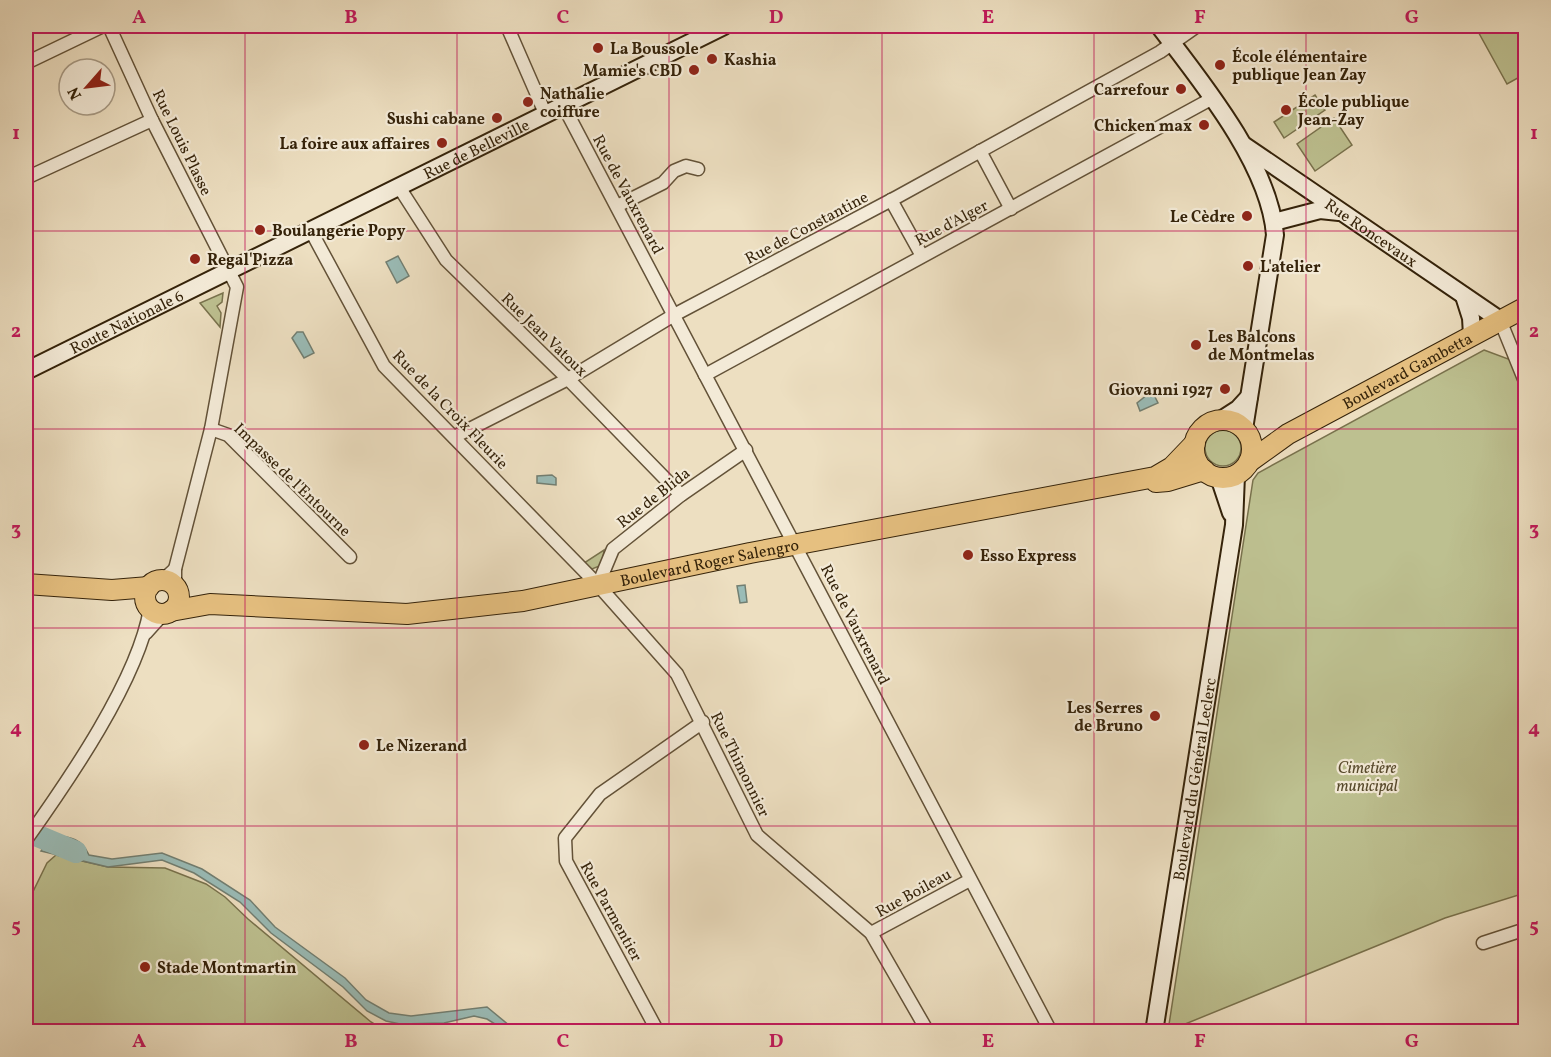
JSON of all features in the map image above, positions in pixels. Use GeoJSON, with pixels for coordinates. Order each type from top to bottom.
{"type":"FeatureCollection","features":[{"type":"Feature","properties":{"kind":"main road","name":"Rue de Belleville"},"geometry":{"type":"LineString","coordinates":[[229,271],[724,26]]}},
{"type":"Feature","properties":{"kind":"main road"},"geometry":{"type":"LineString","coordinates":[[1159,26],[1242,144],[1260,178],[1274,222],[1275,235],[1249,397],[1246,431],[1252,448],[1227,471],[1196,458],[1195,444],[1204,428],[1238,409],[1249,397]]}},
{"type":"Feature","properties":{"kind":"main road","name":"Rue Roncevaux"},"geometry":{"type":"LineString","coordinates":[[1242,144],[1500,320]]}},
{"type":"Feature","properties":{"kind":"main road"},"geometry":{"type":"LineString","coordinates":[[1274,222],[1320,210],[1340,212]]}},
{"type":"Feature","properties":{"kind":"main road","name":"Route Nationale 6"},"geometry":{"type":"LineString","coordinates":[[26,370],[229,271]]}},
{"type":"Feature","properties":{"kind":"main road"},"geometry":{"type":"LineString","coordinates":[[1464,296],[1472,318],[1472,335]]}},
{"type":"Feature","properties":{"kind":"main road","name":"Boulevard Gambetta"},"geometry":{"type":"LineString","coordinates":[[1132,482],[1168,481],[1227,471],[1288,434],[1526,307]]}},
{"type":"Feature","properties":{"kind":"main road"},"geometry":{"type":"LineString","coordinates":[[1221,420],[1237,423],[1246,431]]}},
{"type":"Feature","properties":{"kind":"main road","name":"Boulevard Gambetta"},"geometry":{"type":"LineString","coordinates":[[1246,431],[1288,434]]}},
{"type":"Feature","properties":{"kind":"main road","name":"Boulevard Roger Salengro"},"geometry":{"type":"LineString","coordinates":[[26,585],[163,594],[210,604],[407,614],[523,601],[750,553],[1155,477],[1172,468],[1195,444]]}},
{"type":"Feature","properties":{"kind":"main road","name":"Boulevard du Général Leclerc"},"geometry":{"type":"LineString","coordinates":[[1154,1032],[1234,525],[1227,471]]}},
{"type":"Feature","properties":{"kind":"street"},"geometry":{"type":"LineString","coordinates":[[26,63],[103,26]]}},
{"type":"Feature","properties":{"kind":"street","name":"Rue Louis Plasse"},"geometry":{"type":"LineString","coordinates":[[109,26],[152,120],[237,287],[211,429],[163,594]]}},
{"type":"Feature","properties":{"kind":"street"},"geometry":{"type":"LineString","coordinates":[[507,26],[545,113]]}},
{"type":"Feature","properties":{"kind":"street","name":"Rue de Constantine"},"geometry":{"type":"LineString","coordinates":[[454,437],[568,379],[674,315],[980,151],[1172,43],[1197,26]]}},
{"type":"Feature","properties":{"kind":"street","name":"Rue d'Alger"},"geometry":{"type":"LineString","coordinates":[[705,375],[1212,99]]}},
{"type":"Feature","properties":{"kind":"street","name":"Rue de Vauxrenard"},"geometry":{"type":"LineString","coordinates":[[563,105],[1051,1032]]}},
{"type":"Feature","properties":{"kind":"street"},"geometry":{"type":"LineString","coordinates":[[26,178],[152,120]]}},
{"type":"Feature","properties":{"kind":"street"},"geometry":{"type":"LineString","coordinates":[[980,151],[1011,209]]}},
{"type":"Feature","properties":{"kind":"street"},"geometry":{"type":"LineString","coordinates":[[617,206],[663,183],[674,171],[687,166],[698,169]]}},
{"type":"Feature","properties":{"kind":"street","name":"Rue Jean Vatoux"},"geometry":{"type":"LineString","coordinates":[[399,187],[446,260],[568,379],[681,495]]}},
{"type":"Feature","properties":{"kind":"street"},"geometry":{"type":"LineString","coordinates":[[891,200],[922,256]]}},
{"type":"Feature","properties":{"kind":"street","name":"Rue de la Croix Fleurie"},"geometry":{"type":"LineString","coordinates":[[311,231],[384,366],[598,585]]}},
{"type":"Feature","properties":{"kind":"street"},"geometry":{"type":"LineString","coordinates":[[1500,320],[1526,384]]}},
{"type":"Feature","properties":{"kind":"street","name":"Impasse de l'Entourne"},"geometry":{"type":"LineString","coordinates":[[211,429],[228,435],[350,557]]}},
{"type":"Feature","properties":{"kind":"street","name":"Rue de Blida"},"geometry":{"type":"LineString","coordinates":[[598,585],[613,549],[681,495],[746,450]]}},
{"type":"Feature","properties":{"kind":"street","name":"Rue Thimonnier"},"geometry":{"type":"LineString","coordinates":[[598,585],[677,674],[703,722],[757,835],[871,933],[928,1032]]}},
{"type":"Feature","properties":{"kind":"street"},"geometry":{"type":"LineString","coordinates":[[26,840],[125,680],[163,594]]}},
{"type":"Feature","properties":{"kind":"street","name":"Rue Parmentier"},"geometry":{"type":"LineString","coordinates":[[658,1031],[566,861],[565,838],[600,794],[703,722]]}},
{"type":"Feature","properties":{"kind":"street","name":"Rue Boileau"},"geometry":{"type":"LineString","coordinates":[[871,933],[970,880]]}},
{"type":"Feature","properties":{"kind":"street"},"geometry":{"type":"LineString","coordinates":[[1483,943],[1526,928]]}},
{"type":"Feature","properties":{"kind":"green space"},"geometry":{"type":"Polygon","coordinates":[[[1475,26],[1525,26],[1525,74],[1507,84],[1475,26]]]}},
{"type":"Feature","properties":{"kind":"green space"},"geometry":{"type":"Polygon","coordinates":[[[1315,95],[1325,110],[1284,138],[1274,122],[1315,95]]]}},
{"type":"Feature","properties":{"kind":"green space"},"geometry":{"type":"Polygon","coordinates":[[[1334,118],[1352,145],[1315,171],[1297,144],[1334,118]]]}},
{"type":"Feature","properties":{"kind":"green space"},"geometry":{"type":"Polygon","coordinates":[[[223,293],[222,302],[217,306],[221,313],[220,327],[200,303],[223,293]]]}},
{"type":"Feature","properties":{"kind":"green space","name":"Cimetière municipal"},"geometry":{"type":"Polygon","coordinates":[[[1484,350],[1511,360],[1526,400],[1525,893],[1445,918],[1168,1031],[1253,480],[1258,473],[1484,350]]]}},
{"type":"Feature","properties":{"kind":"green space"},"geometry":{"type":"Polygon","coordinates":[[[1223,430],[1236,435],[1241,448],[1236,461],[1223,466],[1210,461],[1205,448],[1210,435],[1223,430]]]}},
{"type":"Feature","properties":{"kind":"green space"},"geometry":{"type":"Polygon","coordinates":[[[604,550],[602,565],[592,569],[584,563],[604,550]]]}},
{"type":"Feature","properties":{"kind":"green space"},"geometry":{"type":"Polygon","coordinates":[[[56,855],[108,867],[165,868],[206,884],[225,897],[371,1022],[384,1030],[400,1031],[26,1031],[26,906],[47,863],[56,855]]]}},
{"type":"Feature","properties":{"kind":"water"},"geometry":{"type":"Polygon","coordinates":[[[398,256],[409,276],[397,283],[386,262],[398,256]]]}},
{"type":"Feature","properties":{"kind":"water"},"geometry":{"type":"Polygon","coordinates":[[[297,332],[303,332],[314,353],[304,358],[292,338],[297,332]]]}},
{"type":"Feature","properties":{"kind":"water"},"geometry":{"type":"Polygon","coordinates":[[[1152,391],[1158,403],[1140,411],[1137,403],[1152,391]]]}},
{"type":"Feature","properties":{"kind":"water"},"geometry":{"type":"Polygon","coordinates":[[[552,475],[556,478],[556,485],[537,483],[537,476],[552,475]]]}},
{"type":"Feature","properties":{"kind":"water"},"geometry":{"type":"Polygon","coordinates":[[[745,585],[747,602],[740,603],[737,586],[745,585]]]}},
{"type":"Feature","properties":{"kind":"water"},"geometry":{"type":"Polygon","coordinates":[[[52,835],[69,837],[78,841],[89,855],[112,859],[162,853],[202,869],[250,900],[275,927],[345,978],[366,1000],[389,1013],[411,1016],[487,1007],[516,1031],[506,1031],[487,1019],[474,1016],[444,1023],[400,1024],[386,1021],[367,1011],[343,987],[271,933],[240,902],[194,873],[162,860],[108,867],[41,851],[52,835]]]}},
{"type":"Feature","properties":{"kind":"waterway","name":"Le Nizerand"},"geometry":{"type":"LineString","coordinates":[[26,831],[76,852]]}},
{"type":"Feature","properties":{"kind":"place","name":"La Boussole"},"geometry":{"type":"Point","coordinates":[598,48]}},
{"type":"Feature","properties":{"kind":"place","name":"Kashia"},"geometry":{"type":"Point","coordinates":[712,59]}},
{"type":"Feature","properties":{"kind":"place","name":"École élémentaire publique Jean Zay"},"geometry":{"type":"Point","coordinates":[1220,65]}},
{"type":"Feature","properties":{"kind":"place","name":"Mamie's CBD"},"geometry":{"type":"Point","coordinates":[694,70]}},
{"type":"Feature","properties":{"kind":"place","name":"Carrefour"},"geometry":{"type":"Point","coordinates":[1181,89]}},
{"type":"Feature","properties":{"kind":"place","name":"Nathalie coiffure"},"geometry":{"type":"Point","coordinates":[528,102]}},
{"type":"Feature","properties":{"kind":"place","name":"École publique Jean-Zay"},"geometry":{"type":"Point","coordinates":[1286,110]}},
{"type":"Feature","properties":{"kind":"place","name":"Sushi cabane"},"geometry":{"type":"Point","coordinates":[497,118]}},
{"type":"Feature","properties":{"kind":"place","name":"Chicken max"},"geometry":{"type":"Point","coordinates":[1204,125]}},
{"type":"Feature","properties":{"kind":"place","name":"La foire aux affaires"},"geometry":{"type":"Point","coordinates":[442,143]}},
{"type":"Feature","properties":{"kind":"place","name":"Le Cèdre"},"geometry":{"type":"Point","coordinates":[1247,216]}},
{"type":"Feature","properties":{"kind":"place","name":"Boulangerie Popy"},"geometry":{"type":"Point","coordinates":[260,230]}},
{"type":"Feature","properties":{"kind":"place","name":"Regal'Pizza"},"geometry":{"type":"Point","coordinates":[195,259]}},
{"type":"Feature","properties":{"kind":"place","name":"L'atelier"},"geometry":{"type":"Point","coordinates":[1248,266]}},
{"type":"Feature","properties":{"kind":"place","name":"Les Balcons de Montmelas"},"geometry":{"type":"Point","coordinates":[1196,345]}},
{"type":"Feature","properties":{"kind":"place","name":"Giovanni 1927"},"geometry":{"type":"Point","coordinates":[1225,389]}},
{"type":"Feature","properties":{"kind":"place","name":"Esso Express"},"geometry":{"type":"Point","coordinates":[968,555]}},
{"type":"Feature","properties":{"kind":"place","name":"Les Serres de Bruno"},"geometry":{"type":"Point","coordinates":[1155,716]}},
{"type":"Feature","properties":{"kind":"place","name":"Le Nizerand"},"geometry":{"type":"Point","coordinates":[364,745]}},
{"type":"Feature","properties":{"kind":"place","name":"Stade Montmartin"},"geometry":{"type":"Point","coordinates":[145,967]}}]}
